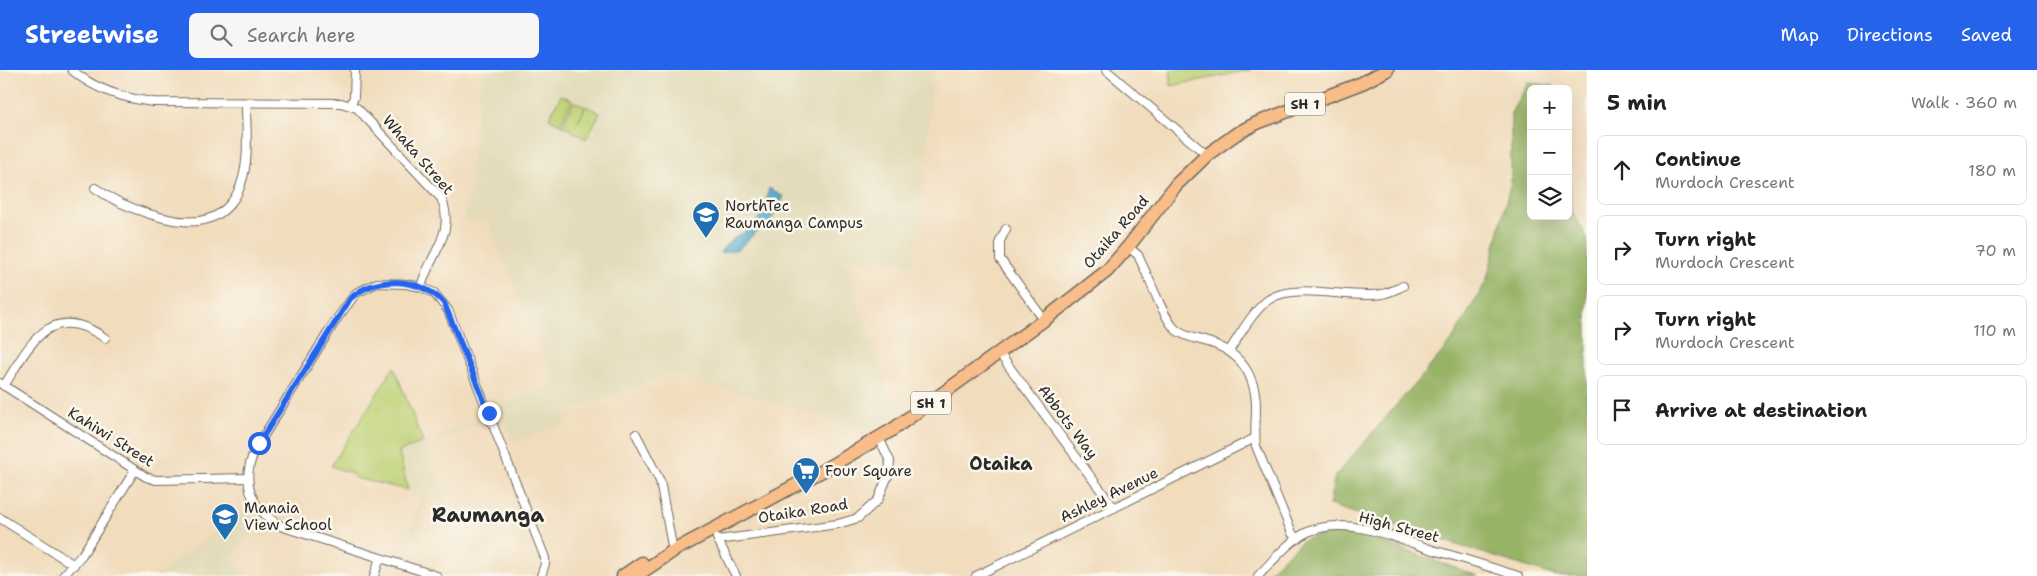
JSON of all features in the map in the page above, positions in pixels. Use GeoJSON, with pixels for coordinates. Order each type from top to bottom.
{"type":"FeatureCollection","features":[{"type":"Feature","properties":{"kind":"highway","name":"Otaika Road"},"geometry":{"type":"LineString","coordinates":[[623,576],[651,559],[716,534],[905,422],[1096,281],[1128,247],[1176,185],[1207,155],[1236,134],[1257,123],[1362,83],[1387,70]]}},
{"type":"Feature","properties":{"kind":"highway","name":"Otaika Road"},"geometry":{"type":"LineString","coordinates":[[636,576],[673,551]]}},
{"type":"Feature","properties":{"kind":"street"},"geometry":{"type":"LineString","coordinates":[[72,70],[102,90],[136,100],[164,104],[341,103],[351,105],[354,97],[355,70]]}},
{"type":"Feature","properties":{"kind":"street"},"geometry":{"type":"LineString","coordinates":[[1106,70],[1207,155]]}},
{"type":"Feature","properties":{"kind":"street"},"geometry":{"type":"LineString","coordinates":[[95,188],[110,198],[162,216],[190,221],[207,220],[215,216],[230,205],[241,186],[246,160],[246,104]]}},
{"type":"Feature","properties":{"kind":"street","name":"Whaka Street"},"geometry":{"type":"LineString","coordinates":[[351,105],[361,111],[441,198],[445,207],[447,214],[445,231],[421,287]]}},
{"type":"Feature","properties":{"kind":"street"},"geometry":{"type":"LineString","coordinates":[[1006,229],[1000,241],[1000,259],[1044,320]]}},
{"type":"Feature","properties":{"kind":"street"},"geometry":{"type":"LineString","coordinates":[[1128,247],[1138,255],[1172,325],[1184,335],[1217,345],[1229,351],[1246,369],[1254,387],[1256,400],[1255,438],[1261,460],[1292,533],[1297,539]]}},
{"type":"Feature","properties":{"kind":"street"},"geometry":{"type":"LineString","coordinates":[[437,576],[278,524],[266,516],[253,500],[248,478],[250,463],[259,443],[350,299],[363,289],[377,283],[396,283],[421,287],[434,293],[448,310],[545,558],[541,576]]}},
{"type":"Feature","properties":{"kind":"street"},"geometry":{"type":"LineString","coordinates":[[1229,351],[1263,304],[1275,296],[1297,292],[1381,294],[1403,286]]}},
{"type":"Feature","properties":{"kind":"street"},"geometry":{"type":"LineString","coordinates":[[2,385],[32,341],[51,327],[59,324],[75,324],[93,329],[105,338]]}},
{"type":"Feature","properties":{"kind":"street","name":"Abbots Way"},"geometry":{"type":"LineString","coordinates":[[999,353],[1114,508]]}},
{"type":"Feature","properties":{"kind":"street","name":"Kahiwi Street"},"geometry":{"type":"LineString","coordinates":[[2,385],[135,470],[156,480],[248,478]]}},
{"type":"Feature","properties":{"kind":"street"},"geometry":{"type":"LineString","coordinates":[[636,434],[660,481],[673,551]]}},
{"type":"Feature","properties":{"kind":"street","name":"Otaika Road"},"geometry":{"type":"LineString","coordinates":[[716,534],[838,524],[858,518],[878,500],[889,473],[890,461],[879,438]]}},
{"type":"Feature","properties":{"kind":"street","name":"Ashley Avenue"},"geometry":{"type":"LineString","coordinates":[[976,576],[1255,438]]}},
{"type":"Feature","properties":{"kind":"street"},"geometry":{"type":"LineString","coordinates":[[63,576],[74,565],[135,470]]}},
{"type":"Feature","properties":{"kind":"street"},"geometry":{"type":"LineString","coordinates":[[0,518],[74,565]]}},
{"type":"Feature","properties":{"kind":"street","name":"High Street"},"geometry":{"type":"LineString","coordinates":[[1258,576],[1304,534],[1320,528],[1340,526],[1387,535],[1518,576]]}},
{"type":"Feature","properties":{"kind":"street"},"geometry":{"type":"LineString","coordinates":[[716,534],[736,576]]}},
{"type":"Feature","properties":{"kind":"street"},"geometry":{"type":"LineString","coordinates":[[374,576],[380,558]]}},
{"type":"Feature","properties":{"kind":"shaded area","name":"NorthTec Raumanga Campus"},"geometry":{"type":"Polygon","coordinates":[[[482,70],[934,70],[914,265],[843,258],[889,394],[902,410],[871,430],[670,373],[623,391],[633,420],[631,421],[620,392],[565,411],[569,422],[513,443],[499,406],[555,383],[488,222],[465,222],[482,70]]]}},
{"type":"Feature","properties":{"kind":"shaded area"},"geometry":{"type":"Polygon","coordinates":[[[479,419],[481,423],[425,445],[446,504],[427,499],[409,556],[404,555],[420,496],[408,490],[399,452],[479,419]]]}},
{"type":"Feature","properties":{"kind":"shaded area","name":"Manaia View School"},"geometry":{"type":"Polygon","coordinates":[[[246,511],[258,524],[231,557],[246,576],[155,576],[246,511]]]}},
{"type":"Feature","properties":{"kind":"green space"},"geometry":{"type":"Polygon","coordinates":[[[1170,70],[1251,70],[1171,86],[1170,70]]]}},
{"type":"Feature","properties":{"kind":"green space"},"geometry":{"type":"Polygon","coordinates":[[[1528,83],[1552,85],[1527,85],[1527,220],[1572,220],[1572,211],[1587,237],[1587,576],[1556,576],[1329,505],[1335,476],[1451,342],[1486,282],[1511,182],[1511,113],[1528,83]]]}},
{"type":"Feature","properties":{"kind":"green space"},"geometry":{"type":"Polygon","coordinates":[[[561,95],[572,100],[560,124],[549,118],[561,95]]]}},
{"type":"Feature","properties":{"kind":"green space"},"geometry":{"type":"Polygon","coordinates":[[[574,101],[585,107],[577,123],[586,106],[600,113],[586,139],[562,125],[574,101]]]}},
{"type":"Feature","properties":{"kind":"green space"},"geometry":{"type":"Polygon","coordinates":[[[394,367],[423,442],[399,452],[408,490],[355,478],[351,473],[331,466],[394,367]]]}},
{"type":"Feature","properties":{"kind":"green space"},"geometry":{"type":"Polygon","coordinates":[[[1330,530],[1354,532],[1478,576],[1264,576],[1302,541],[1330,530]]]}},
{"type":"Feature","properties":{"kind":"water"},"geometry":{"type":"Polygon","coordinates":[[[769,188],[784,197],[770,222],[755,233],[738,250],[720,253],[728,243],[749,229],[756,221],[764,208],[769,188]]]}},
{"type":"Feature","properties":{"kind":"place","name":"NorthTec Raumanga Campus"},"geometry":{"type":"Point","coordinates":[706,239]}},
{"type":"Feature","properties":{"kind":"place","name":"Four Square"},"geometry":{"type":"Point","coordinates":[806,495]}},
{"type":"Feature","properties":{"kind":"place","name":"Manaia View School"},"geometry":{"type":"Point","coordinates":[225,541]}},
{"type":"Feature","properties":{"kind":"district","name":"Otaika"},"geometry":{"type":"Point","coordinates":[1001,464]}},
{"type":"Feature","properties":{"kind":"district","name":"Raumanga"},"geometry":{"type":"Point","coordinates":[488,515]}},
{"type":"Feature","properties":{"kind":"route"},"geometry":{"type":"LineString","coordinates":[[259,443],[350,299],[369,285],[377,283],[386,282],[421,287],[439,297],[448,310],[489,413]]}}]}
